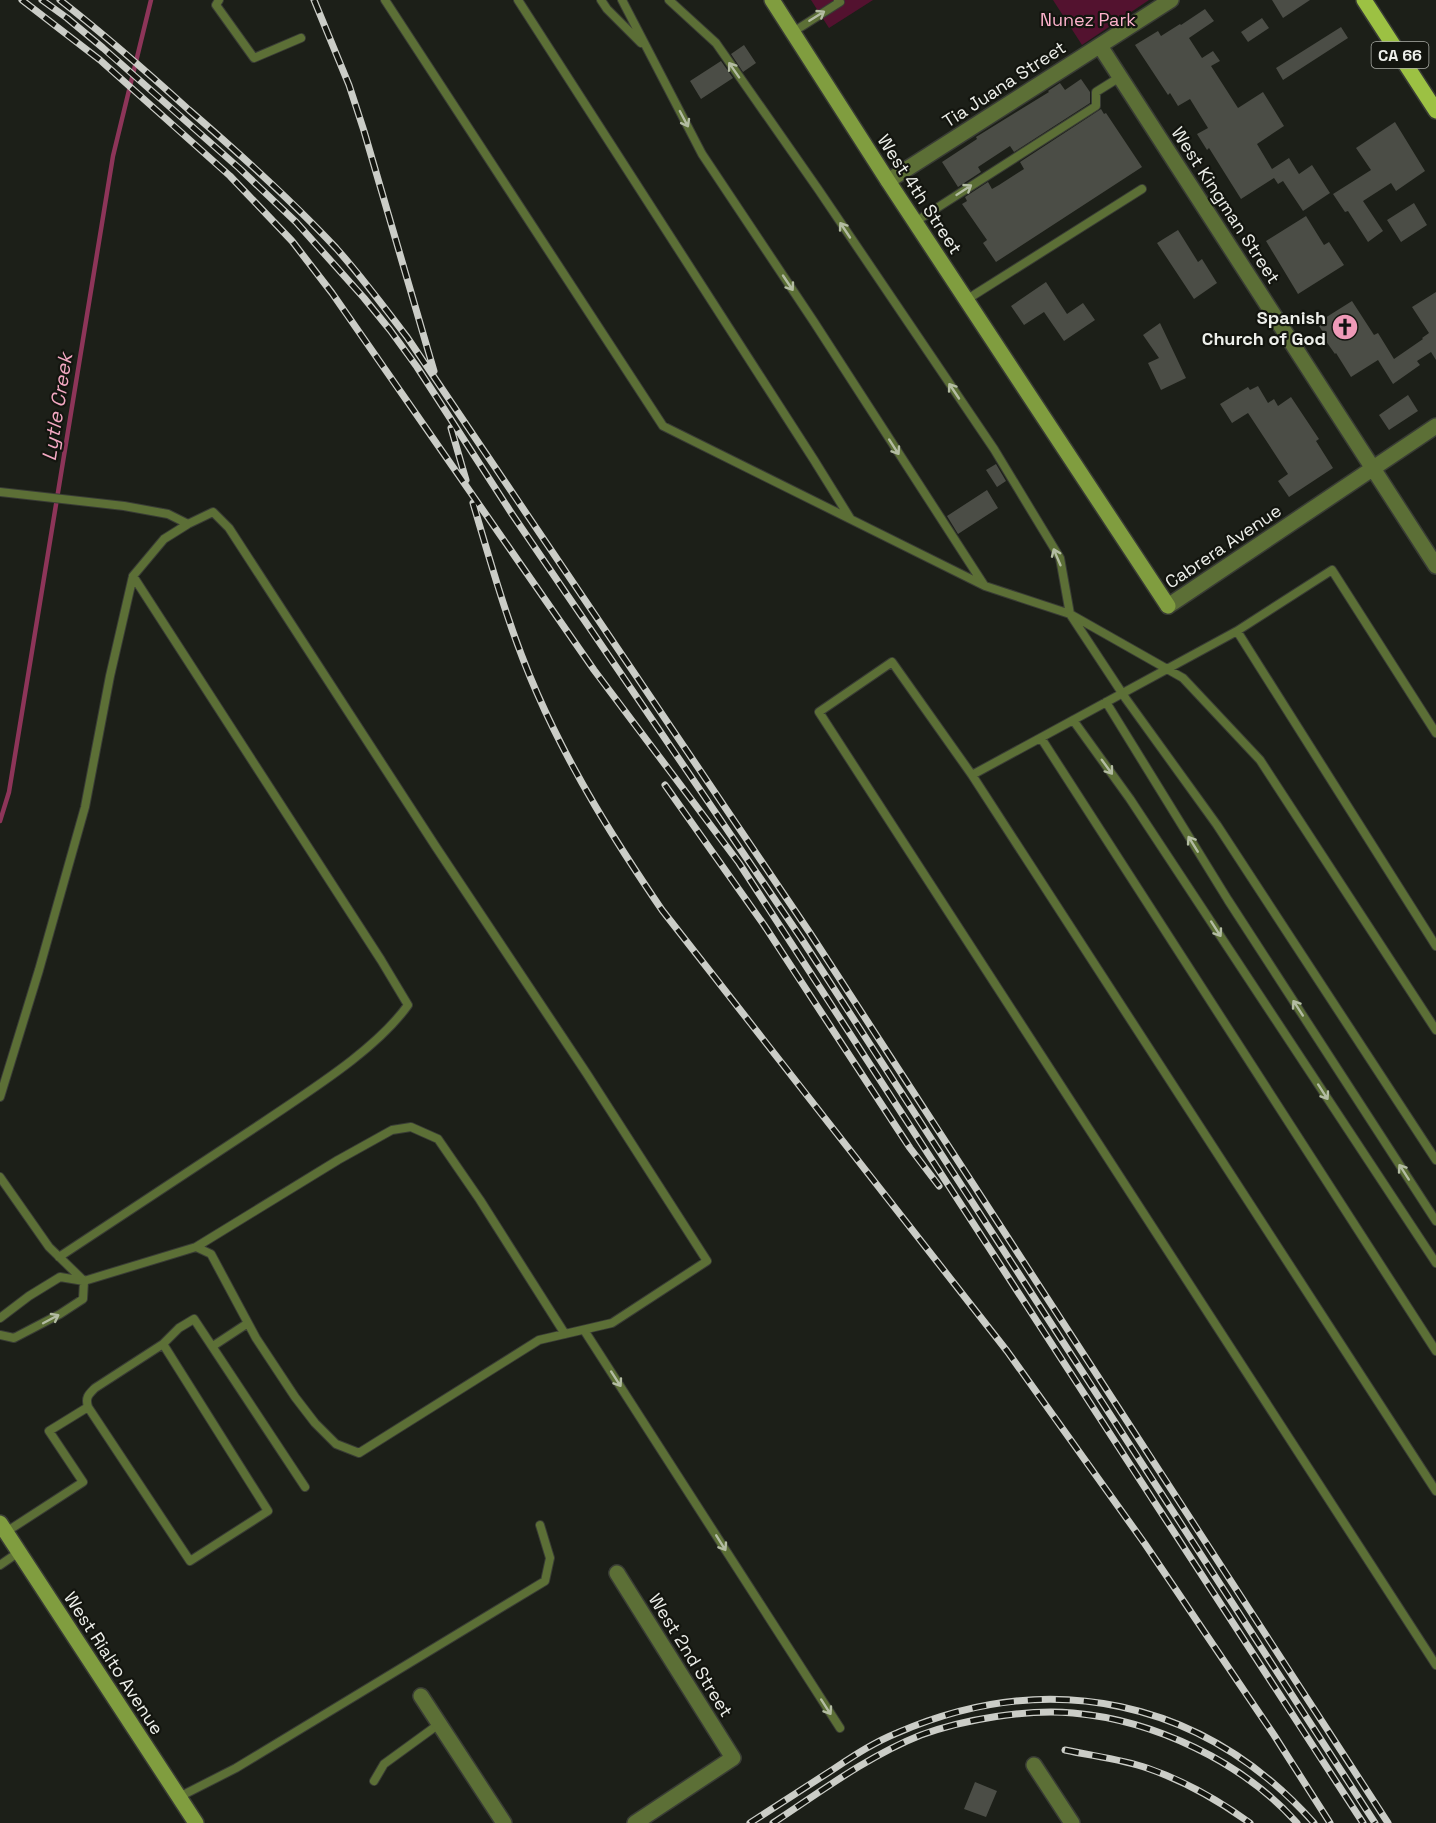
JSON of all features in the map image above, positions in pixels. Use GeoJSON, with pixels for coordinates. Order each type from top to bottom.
{"type":"FeatureCollection","features":[{"type":"Feature","properties":{"kind":"main road","name":"CA 66"},"geometry":{"type":"LineString","coordinates":[[1364,0],[1436,111]]}},
{"type":"Feature","properties":{"kind":"street","name":"West 4th Street"},"geometry":{"type":"LineString","coordinates":[[772,0],[1037,408]]}},
{"type":"Feature","properties":{"kind":"street","name":"Tia Juana Street"},"geometry":{"type":"LineString","coordinates":[[888,181],[1171,0]]}},
{"type":"Feature","properties":{"kind":"street","name":"West Kingman Street"},"geometry":{"type":"LineString","coordinates":[[1100,46],[1436,566]]}},
{"type":"Feature","properties":{"kind":"street","name":"Cabrera Avenue"},"geometry":{"type":"LineString","coordinates":[[1037,408],[1168,606],[1436,426]]}},
{"type":"Feature","properties":{"kind":"street","name":"West Rialto Avenue"},"geometry":{"type":"LineString","coordinates":[[3,1528],[196,1823]]}},
{"type":"Feature","properties":{"kind":"street","name":"West 2nd Street"},"geometry":{"type":"LineString","coordinates":[[617,1574],[733,1758],[635,1823]]}},
{"type":"Feature","properties":{"kind":"street"},"geometry":{"type":"LineString","coordinates":[[421,1696],[504,1823]]}},
{"type":"Feature","properties":{"kind":"street"},"geometry":{"type":"LineString","coordinates":[[1034,1765],[1072,1823]]}},
{"type":"Feature","properties":{"kind":"lane"},"geometry":{"type":"LineString","coordinates":[[219,0],[216,5],[254,58],[301,38]]}},
{"type":"Feature","properties":{"kind":"lane"},"geometry":{"type":"LineString","coordinates":[[385,0],[663,426],[985,586],[1070,614],[1183,678],[1260,760],[1436,1030]]}},
{"type":"Feature","properties":{"kind":"lane"},"geometry":{"type":"LineString","coordinates":[[518,0],[851,519]]}},
{"type":"Feature","properties":{"kind":"lane"},"geometry":{"type":"LineString","coordinates":[[601,0],[646,48]]}},
{"type":"Feature","properties":{"kind":"lane"},"geometry":{"type":"LineString","coordinates":[[622,0],[702,154],[985,586]]}},
{"type":"Feature","properties":{"kind":"lane"},"geometry":{"type":"LineString","coordinates":[[669,0],[716,43],[994,449],[1060,558],[1070,614],[1122,693],[1217,825],[1436,1160]]}},
{"type":"Feature","properties":{"kind":"lane"},"geometry":{"type":"LineString","coordinates":[[793,32],[840,2],[838,0]]}},
{"type":"Feature","properties":{"kind":"lane"},"geometry":{"type":"LineString","coordinates":[[915,222],[1096,106],[1096,92],[1120,77]]}},
{"type":"Feature","properties":{"kind":"lane"},"geometry":{"type":"LineString","coordinates":[[966,300],[1142,189]]}},
{"type":"Feature","properties":{"kind":"lane"},"geometry":{"type":"LineString","coordinates":[[3,492],[124,506],[168,514],[188,524]]}},
{"type":"Feature","properties":{"kind":"lane"},"geometry":{"type":"LineString","coordinates":[[0,1097],[85,807],[110,676],[133,576],[164,539],[213,512],[229,528],[708,1261],[612,1323],[539,1340],[359,1453],[336,1444],[315,1423],[256,1338],[211,1254],[196,1246]]}},
{"type":"Feature","properties":{"kind":"lane"},"geometry":{"type":"LineString","coordinates":[[972,775],[1237,631],[1332,570],[1436,733]]}},
{"type":"Feature","properties":{"kind":"lane"},"geometry":{"type":"LineString","coordinates":[[59,1257],[347,1064],[396,1023],[408,1005],[133,576]]}},
{"type":"Feature","properties":{"kind":"lane"},"geometry":{"type":"LineString","coordinates":[[1237,631],[1436,946]]}},
{"type":"Feature","properties":{"kind":"lane"},"geometry":{"type":"LineString","coordinates":[[1436,1491],[972,775],[892,662],[819,712],[1436,1665]]}},
{"type":"Feature","properties":{"kind":"lane"},"geometry":{"type":"LineString","coordinates":[[1106,702],[1228,900],[1436,1221]]}},
{"type":"Feature","properties":{"kind":"lane"},"geometry":{"type":"LineString","coordinates":[[1073,720],[1130,799],[1436,1263]]}},
{"type":"Feature","properties":{"kind":"lane"},"geometry":{"type":"LineString","coordinates":[[1041,738],[1436,1351]]}},
{"type":"Feature","properties":{"kind":"lane"},"geometry":{"type":"LineString","coordinates":[[0,1318],[29,1296],[60,1277],[84,1281],[196,1246],[392,1130],[411,1127],[438,1139],[480,1200],[565,1334]]}},
{"type":"Feature","properties":{"kind":"lane"},"geometry":{"type":"LineString","coordinates":[[0,1177],[49,1247],[84,1281],[83,1299],[60,1314],[14,1338],[0,1335]]}},
{"type":"Feature","properties":{"kind":"lane"},"geometry":{"type":"LineString","coordinates":[[163,1344],[268,1511],[190,1561],[86,1401],[87,1396],[95,1388],[163,1344],[179,1328],[194,1319],[306,1487]]}},
{"type":"Feature","properties":{"kind":"lane"},"geometry":{"type":"LineString","coordinates":[[213,1346],[248,1323]]}},
{"type":"Feature","properties":{"kind":"lane"},"geometry":{"type":"LineString","coordinates":[[584,1330],[840,1728]]}},
{"type":"Feature","properties":{"kind":"lane"},"geometry":{"type":"LineString","coordinates":[[3,1528],[83,1482],[49,1431],[88,1407]]}},
{"type":"Feature","properties":{"kind":"lane"},"geometry":{"type":"LineString","coordinates":[[179,1797],[236,1768],[545,1581],[550,1558],[540,1525]]}},
{"type":"Feature","properties":{"kind":"lane"},"geometry":{"type":"LineString","coordinates":[[0,1565],[19,1552]]}},
{"type":"Feature","properties":{"kind":"lane"},"geometry":{"type":"LineString","coordinates":[[374,1780],[384,1764],[439,1724]]}},
{"type":"Feature","properties":{"kind":"green space"},"geometry":{"type":"Polygon","coordinates":[[[811,0],[873,0],[829,28],[811,0]]]}},
{"type":"Feature","properties":{"kind":"green space","name":"Nunez Park"},"geometry":{"type":"Polygon","coordinates":[[[1053,0],[1149,0],[1082,45],[1053,0]]]}},
{"type":"Feature","properties":{"kind":"building"},"geometry":{"type":"Polygon","coordinates":[[[1272,0],[1310,0],[1283,18],[1272,0]]]}},
{"type":"Feature","properties":{"kind":"building"},"geometry":{"type":"Polygon","coordinates":[[[1205,9],[1214,21],[1189,38],[1202,58],[1213,51],[1220,61],[1211,66],[1238,108],[1263,92],[1284,126],[1257,144],[1272,169],[1289,158],[1299,174],[1312,165],[1330,193],[1303,211],[1283,181],[1278,184],[1274,178],[1241,199],[1209,148],[1207,150],[1197,134],[1208,128],[1190,99],[1178,106],[1170,93],[1168,95],[1135,45],[1158,31],[1161,36],[1205,9]]]}},
{"type":"Feature","properties":{"kind":"building"},"geometry":{"type":"Polygon","coordinates":[[[1262,18],[1269,28],[1248,42],[1241,32],[1262,18]]]}},
{"type":"Feature","properties":{"kind":"building"},"geometry":{"type":"Polygon","coordinates":[[[1341,27],[1348,38],[1283,80],[1276,68],[1341,27]]]}},
{"type":"Feature","properties":{"kind":"building"},"geometry":{"type":"Polygon","coordinates":[[[744,45],[756,63],[743,72],[731,54],[744,45]]]}},
{"type":"Feature","properties":{"kind":"building"},"geometry":{"type":"Polygon","coordinates":[[[721,61],[733,78],[701,99],[690,81],[721,61]]]}},
{"type":"Feature","properties":{"kind":"building"},"geometry":{"type":"Polygon","coordinates":[[[1081,79],[1090,92],[1090,103],[1014,152],[1010,146],[978,167],[981,172],[958,187],[942,162],[977,139],[976,137],[1060,83],[1065,90],[1081,79]]]}},
{"type":"Feature","properties":{"kind":"building"},"geometry":{"type":"Polygon","coordinates":[[[1101,109],[1142,167],[996,262],[983,243],[987,240],[962,204],[967,201],[965,197],[988,182],[992,189],[1024,169],[1020,162],[1101,109]]]}},
{"type":"Feature","properties":{"kind":"building"},"geometry":{"type":"Polygon","coordinates":[[[1395,122],[1425,171],[1396,191],[1391,183],[1363,201],[1383,231],[1368,242],[1348,211],[1345,212],[1333,194],[1371,170],[1356,148],[1395,122]]]}},
{"type":"Feature","properties":{"kind":"building"},"geometry":{"type":"Polygon","coordinates":[[[1414,203],[1427,225],[1401,242],[1387,220],[1414,203]]]}},
{"type":"Feature","properties":{"kind":"building"},"geometry":{"type":"Polygon","coordinates":[[[1306,216],[1324,245],[1329,242],[1344,265],[1298,294],[1266,241],[1306,216]]]}},
{"type":"Feature","properties":{"kind":"building"},"geometry":{"type":"Polygon","coordinates":[[[1178,230],[1198,262],[1202,259],[1217,283],[1194,299],[1157,243],[1178,230]]]}},
{"type":"Feature","properties":{"kind":"building"},"geometry":{"type":"Polygon","coordinates":[[[1046,282],[1067,314],[1083,303],[1095,320],[1064,341],[1044,312],[1024,325],[1011,306],[1046,282]]]}},
{"type":"Feature","properties":{"kind":"building"},"geometry":{"type":"Polygon","coordinates":[[[1436,292],[1436,360],[1431,352],[1417,361],[1420,365],[1393,384],[1378,360],[1351,377],[1323,337],[1325,335],[1317,323],[1352,301],[1374,335],[1378,333],[1394,359],[1429,333],[1412,307],[1436,292]]]}},
{"type":"Feature","properties":{"kind":"building"},"geometry":{"type":"Polygon","coordinates":[[[1160,323],[1186,378],[1161,390],[1148,363],[1159,358],[1143,335],[1160,323]]]}},
{"type":"Feature","properties":{"kind":"building"},"geometry":{"type":"Polygon","coordinates":[[[1258,386],[1268,403],[1274,399],[1278,406],[1291,397],[1319,439],[1316,441],[1333,468],[1289,497],[1278,481],[1288,474],[1248,413],[1232,423],[1220,404],[1248,387],[1250,390],[1258,386]]]}},
{"type":"Feature","properties":{"kind":"building"},"geometry":{"type":"Polygon","coordinates":[[[1408,395],[1418,411],[1389,430],[1379,415],[1408,395]]]}},
{"type":"Feature","properties":{"kind":"building"},"geometry":{"type":"Polygon","coordinates":[[[996,464],[1006,481],[997,487],[986,470],[996,464]]]}},
{"type":"Feature","properties":{"kind":"building"},"geometry":{"type":"Polygon","coordinates":[[[987,490],[998,508],[958,534],[947,516],[987,490]]]}},
{"type":"Feature","properties":{"kind":"building"},"geometry":{"type":"Polygon","coordinates":[[[975,1782],[997,1791],[986,1817],[964,1809],[975,1782]]]}},
{"type":"Feature","properties":{"kind":"waterway","name":"Lytle Creek"},"geometry":{"type":"LineString","coordinates":[[0,821],[9,792],[113,156],[151,0]]}},
{"type":"Feature","properties":{"kind":"railway"},"geometry":{"type":"LineString","coordinates":[[22,0],[100,60],[230,176],[292,241],[332,293],[594,670],[739,863],[1363,1823]]}},
{"type":"Feature","properties":{"kind":"railway"},"geometry":{"type":"LineString","coordinates":[[42,0],[103,48],[239,168],[296,222],[390,330],[417,367],[512,514],[801,938],[1375,1823]]}},
{"type":"Feature","properties":{"kind":"railway"},"geometry":{"type":"LineString","coordinates":[[60,0],[142,68],[301,212],[336,248],[407,337],[810,933],[1388,1823]]}},
{"type":"Feature","properties":{"kind":"railway"},"geometry":{"type":"LineString","coordinates":[[314,0],[349,85],[364,131],[434,371]]}},
{"type":"Feature","properties":{"kind":"railway"},"geometry":{"type":"LineString","coordinates":[[451,428],[466,480]]}},
{"type":"Feature","properties":{"kind":"railway"},"geometry":{"type":"LineString","coordinates":[[473,503],[494,575],[527,670],[564,750],[627,858],[662,910],[1007,1351],[1145,1544],[1274,1735],[1330,1823]]}},
{"type":"Feature","properties":{"kind":"railway"},"geometry":{"type":"LineString","coordinates":[[665,785],[764,925],[910,1148],[939,1186]]}},
{"type":"Feature","properties":{"kind":"railway"},"geometry":{"type":"LineString","coordinates":[[750,1823],[861,1752],[897,1733],[954,1713],[1011,1702],[1066,1700],[1121,1707],[1173,1723],[1223,1747],[1270,1781],[1314,1823]]}},
{"type":"Feature","properties":{"kind":"railway"},"geometry":{"type":"LineString","coordinates":[[773,1823],[863,1764],[921,1735],[976,1720],[1036,1712],[1104,1717],[1165,1735],[1224,1763],[1251,1781],[1297,1823]]}},
{"type":"Feature","properties":{"kind":"railway"},"geometry":{"type":"LineString","coordinates":[[1065,1750],[1127,1762],[1161,1773],[1201,1792],[1250,1823]]}},
{"type":"Feature","properties":{"kind":"place","name":"Spanish Church of God"},"geometry":{"type":"Point","coordinates":[1345,327]}}]}
